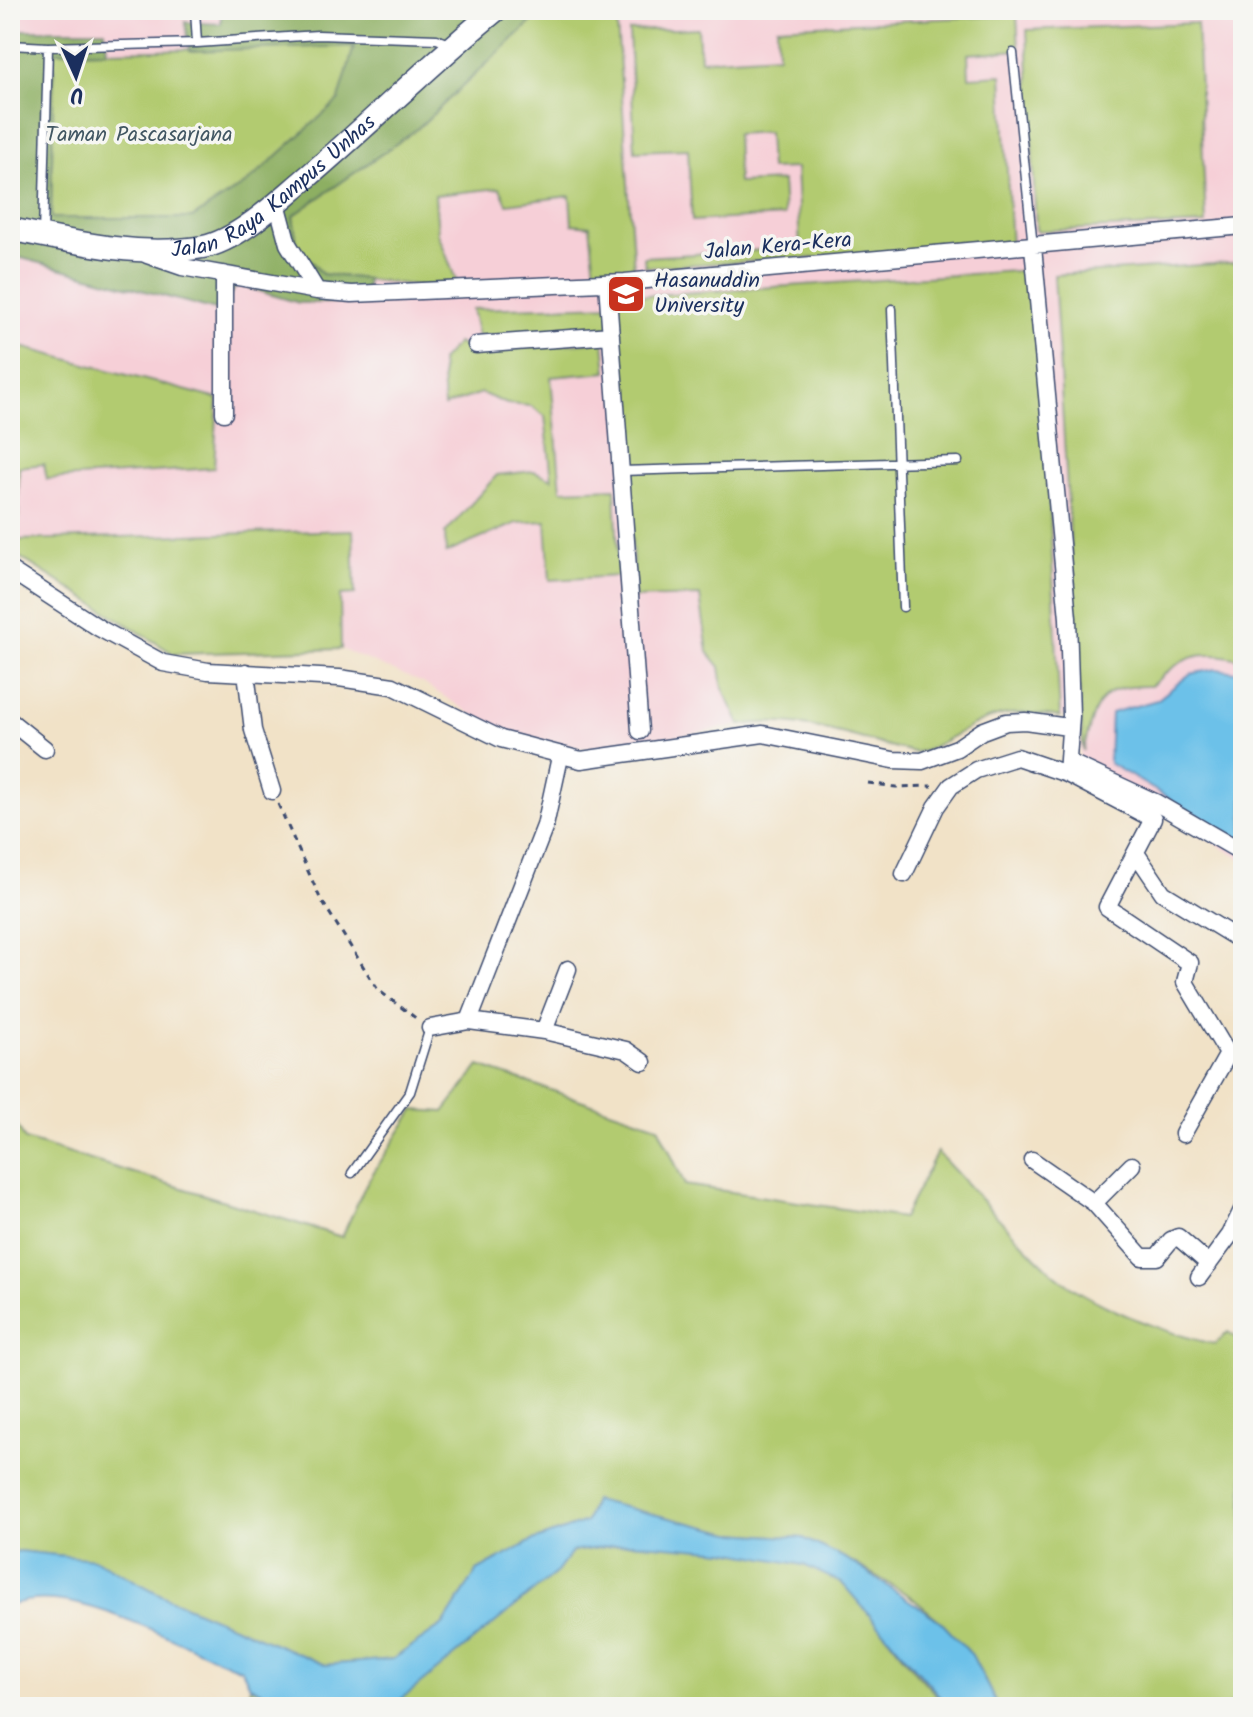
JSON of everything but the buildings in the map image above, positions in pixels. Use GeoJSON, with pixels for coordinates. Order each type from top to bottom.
{"type":"FeatureCollection","features":[{"type":"Feature","properties":{"kind":"street","name":"Jalan Raya Kampus Unhas"},"geometry":{"type":"LineString","coordinates":[[10,229],[136,252],[211,245],[259,218],[376,119],[453,45],[496,10]]}},
{"type":"Feature","properties":{"kind":"street"},"geometry":{"type":"LineString","coordinates":[[277,203],[288,244],[317,291]]}},
{"type":"Feature","properties":{"kind":"street","name":"Jalan Kera-Kera"},"geometry":{"type":"LineString","coordinates":[[136,252],[182,267],[317,291],[352,294],[446,292],[607,283],[1243,226]]}},
{"type":"Feature","properties":{"kind":"street"},"geometry":{"type":"LineString","coordinates":[[1033,247],[1068,618],[1069,750]]}},
{"type":"Feature","properties":{"kind":"street"},"geometry":{"type":"LineString","coordinates":[[224,274],[224,413]]}},
{"type":"Feature","properties":{"kind":"street"},"geometry":{"type":"LineString","coordinates":[[607,283],[640,731]]}},
{"type":"Feature","properties":{"kind":"street"},"geometry":{"type":"LineString","coordinates":[[476,345],[611,335]]}},
{"type":"Feature","properties":{"kind":"street"},"geometry":{"type":"LineString","coordinates":[[10,570],[99,628],[163,663],[208,671],[248,686],[339,678],[393,686],[557,767],[763,734],[893,760],[922,761],[957,748],[982,731],[1006,722],[1025,721],[1243,853]]}},
{"type":"Feature","properties":{"kind":"street"},"geometry":{"type":"LineString","coordinates":[[248,686],[253,730],[272,791]]}},
{"type":"Feature","properties":{"kind":"street"},"geometry":{"type":"LineString","coordinates":[[10,721],[45,749]]}},
{"type":"Feature","properties":{"kind":"street"},"geometry":{"type":"LineString","coordinates":[[904,874],[936,807],[951,786],[976,770],[1017,757],[1069,750],[1153,819],[1107,907],[1190,963],[1185,982],[1228,1054],[1183,1134]]}},
{"type":"Feature","properties":{"kind":"street"},"geometry":{"type":"LineString","coordinates":[[469,1021],[545,826],[557,767]]}},
{"type":"Feature","properties":{"kind":"street"},"geometry":{"type":"LineString","coordinates":[[1136,853],[1163,893],[1243,942]]}},
{"type":"Feature","properties":{"kind":"street"},"geometry":{"type":"LineString","coordinates":[[544,1031],[568,969]]}},
{"type":"Feature","properties":{"kind":"street"},"geometry":{"type":"LineString","coordinates":[[430,1028],[469,1021],[544,1031],[626,1050],[643,1062]]}},
{"type":"Feature","properties":{"kind":"street"},"geometry":{"type":"LineString","coordinates":[[1032,1160],[1094,1203],[1142,1257],[1157,1257],[1171,1240],[1178,1237],[1204,1271],[1243,1208]]}},
{"type":"Feature","properties":{"kind":"street"},"geometry":{"type":"LineString","coordinates":[[1094,1203],[1132,1165]]}},
{"type":"Feature","properties":{"kind":"lane"},"geometry":{"type":"LineString","coordinates":[[195,10],[197,43]]}},
{"type":"Feature","properties":{"kind":"lane"},"geometry":{"type":"LineString","coordinates":[[10,45],[48,47],[197,43],[318,35],[437,39],[453,45]]}},
{"type":"Feature","properties":{"kind":"lane"},"geometry":{"type":"LineString","coordinates":[[42,236],[48,47]]}},
{"type":"Feature","properties":{"kind":"lane"},"geometry":{"type":"LineString","coordinates":[[1013,53],[1033,247]]}},
{"type":"Feature","properties":{"kind":"lane"},"geometry":{"type":"LineString","coordinates":[[892,309],[903,607]]}},
{"type":"Feature","properties":{"kind":"lane"},"geometry":{"type":"LineString","coordinates":[[621,471],[958,461]]}},
{"type":"Feature","properties":{"kind":"lane"},"geometry":{"type":"LineString","coordinates":[[352,1173],[410,1092],[430,1028]]}},
{"type":"Feature","properties":{"kind":"path"},"geometry":{"type":"LineString","coordinates":[[868,783],[896,787],[951,786]]}},
{"type":"Feature","properties":{"kind":"path"},"geometry":{"type":"LineString","coordinates":[[272,791],[320,898],[378,990],[430,1028]]}},
{"type":"Feature","properties":{"kind":"shaded area","name":"Hasanuddin University"},"geometry":{"type":"Polygon","coordinates":[[[10,10],[1243,10],[1243,860],[1152,807],[1075,773],[1080,756],[1079,715],[1060,716],[1023,710],[995,714],[925,751],[914,752],[840,732],[767,720],[625,746],[584,748],[540,742],[484,722],[423,683],[341,649],[174,654],[10,551],[10,10]]]}},
{"type":"Feature","properties":{"kind":"green space"},"geometry":{"type":"Polygon","coordinates":[[[221,10],[544,10],[417,129],[293,216],[297,245],[322,274],[367,279],[365,303],[299,303],[238,285],[216,310],[10,255],[10,30],[105,30],[107,51],[54,52],[51,218],[192,218],[248,182],[339,100],[354,46],[190,51],[185,22],[221,24],[221,10]]]}},
{"type":"Feature","properties":{"kind":"green space"},"geometry":{"type":"Polygon","coordinates":[[[544,10],[616,10],[634,270],[595,272],[590,226],[572,224],[570,196],[507,204],[500,188],[435,195],[438,233],[457,283],[421,286],[322,274],[297,245],[293,216],[417,129],[544,10]]]}},
{"type":"Feature","properties":{"kind":"green space"},"geometry":{"type":"Polygon","coordinates":[[[1017,15],[1019,50],[968,54],[969,77],[1002,75],[1011,248],[645,267],[644,257],[800,248],[796,168],[770,169],[768,132],[736,134],[738,183],[782,181],[784,216],[692,221],[688,149],[635,151],[629,31],[698,28],[700,60],[778,55],[777,27],[1017,15]]]}},
{"type":"Feature","properties":{"kind":"green space"},"geometry":{"type":"Polygon","coordinates":[[[1197,23],[1206,224],[1036,231],[1027,30],[1197,23]]]}},
{"type":"Feature","properties":{"kind":"green space","name":"Taman Pascasarjana"},"geometry":{"type":"Polygon","coordinates":[[[355,46],[340,100],[248,182],[192,218],[51,219],[54,52],[355,46]]]}},
{"type":"Feature","properties":{"kind":"green space"},"geometry":{"type":"Polygon","coordinates":[[[1243,262],[1243,660],[1214,655],[1192,657],[1173,667],[1151,686],[1119,689],[1109,694],[1101,700],[1096,710],[1083,751],[1054,275],[1243,262]]]}},
{"type":"Feature","properties":{"kind":"green space"},"geometry":{"type":"Polygon","coordinates":[[[1030,270],[1047,455],[1060,717],[1018,713],[1002,715],[975,724],[925,751],[914,752],[806,726],[784,723],[740,725],[723,688],[720,667],[708,652],[700,596],[635,598],[619,327],[478,337],[472,309],[617,305],[617,290],[639,296],[1030,270]]]}},
{"type":"Feature","properties":{"kind":"green space"},"geometry":{"type":"Polygon","coordinates":[[[604,341],[607,372],[551,377],[561,490],[615,488],[619,576],[550,580],[546,521],[517,523],[446,553],[445,533],[497,475],[534,471],[552,479],[545,416],[531,406],[507,404],[481,393],[444,406],[441,361],[457,343],[474,352],[604,341]]]}},
{"type":"Feature","properties":{"kind":"green space"},"geometry":{"type":"Polygon","coordinates":[[[10,344],[218,399],[214,468],[47,479],[44,464],[19,467],[18,540],[353,530],[355,594],[340,595],[341,649],[174,654],[10,551],[10,344]]]}},
{"type":"Feature","properties":{"kind":"green space"},"geometry":{"type":"Polygon","coordinates":[[[479,1066],[658,1126],[685,1185],[903,1218],[937,1152],[1022,1243],[1067,1284],[1130,1317],[1175,1333],[1215,1344],[1228,1332],[1243,1343],[1243,1699],[1223,1707],[998,1707],[972,1655],[940,1621],[910,1596],[847,1559],[803,1538],[732,1533],[594,1500],[586,1522],[530,1542],[477,1571],[443,1625],[393,1659],[325,1665],[167,1598],[94,1560],[19,1551],[10,1554],[10,1113],[25,1140],[342,1237],[366,1184],[414,1110],[444,1112],[479,1066]]]}},
{"type":"Feature","properties":{"kind":"green space"},"geometry":{"type":"Polygon","coordinates":[[[630,1543],[743,1553],[804,1566],[828,1575],[845,1586],[949,1707],[391,1707],[557,1572],[572,1552],[630,1543]]]}},
{"type":"Feature","properties":{"kind":"green space"},"geometry":{"type":"Polygon","coordinates":[[[250,1686],[290,1707],[246,1707],[250,1686]]]}},
{"type":"Feature","properties":{"kind":"water"},"geometry":{"type":"Polygon","coordinates":[[[1216,669],[1243,673],[1243,842],[1109,763],[1111,713],[1157,700],[1190,674],[1216,669]]]}},
{"type":"Feature","properties":{"kind":"water"},"geometry":{"type":"Polygon","coordinates":[[[594,1500],[732,1533],[803,1538],[847,1559],[940,1621],[972,1655],[998,1707],[949,1707],[842,1583],[804,1565],[726,1551],[630,1543],[572,1552],[557,1572],[392,1707],[290,1707],[250,1686],[242,1669],[126,1619],[63,1601],[35,1600],[10,1606],[10,1554],[19,1551],[94,1559],[167,1598],[325,1665],[393,1659],[443,1625],[477,1571],[530,1542],[586,1522],[594,1500]]]}},
{"type":"Feature","properties":{"kind":"place","name":"Hasanuddin University"},"geometry":{"type":"Point","coordinates":[626,294]}}]}
